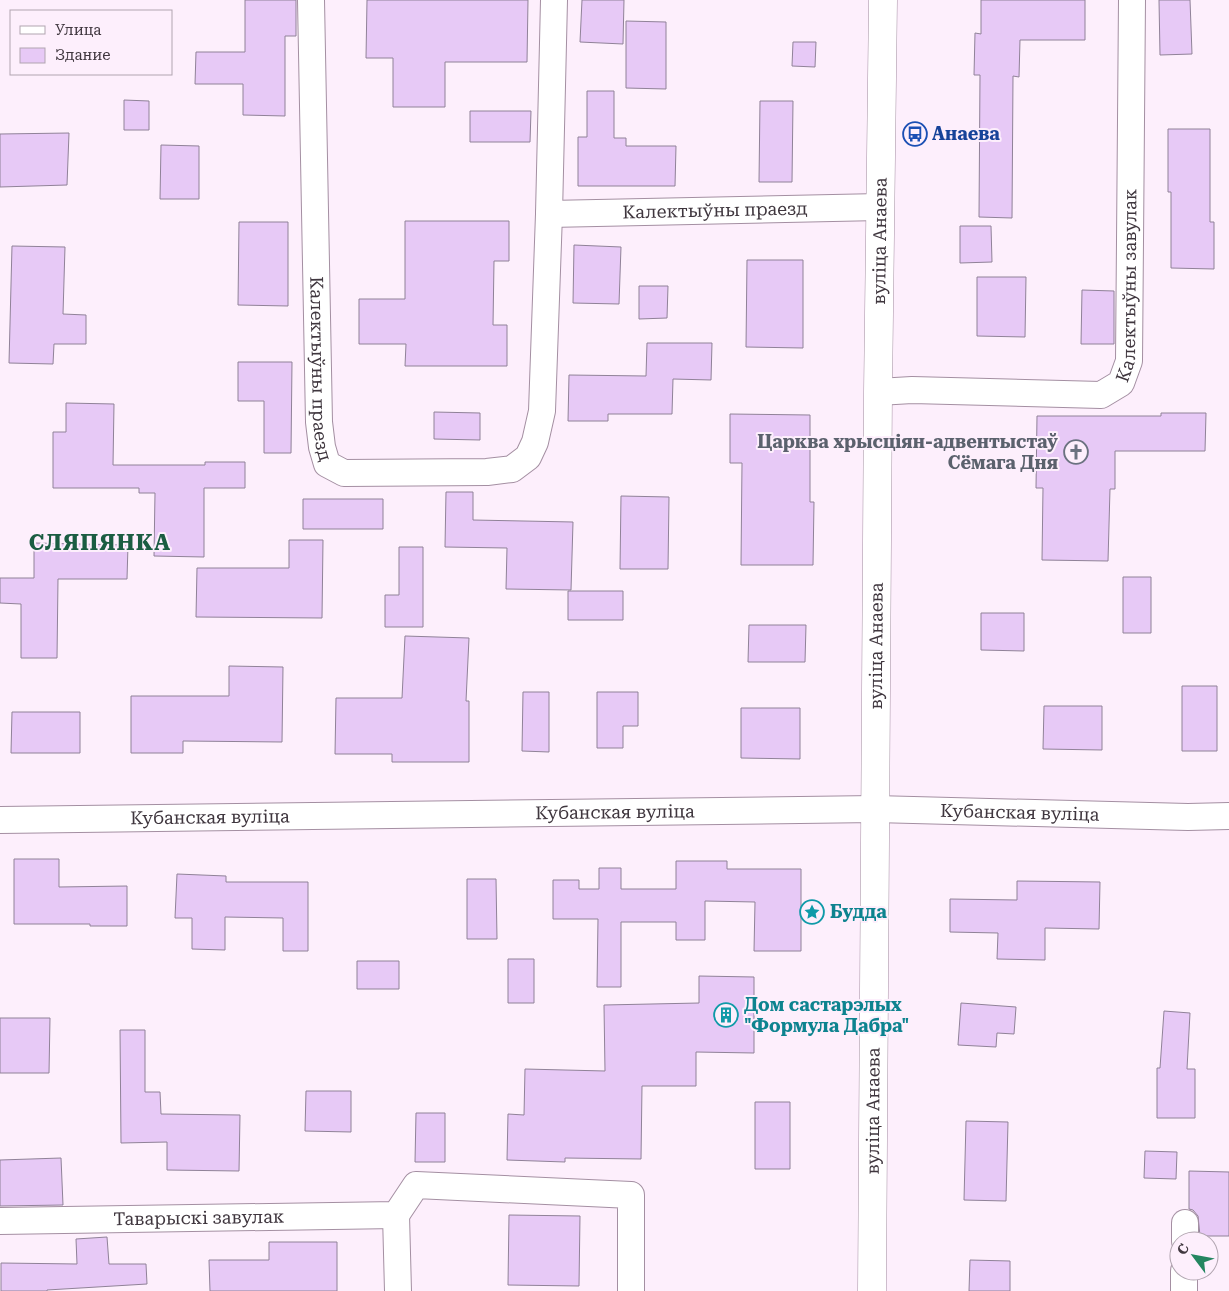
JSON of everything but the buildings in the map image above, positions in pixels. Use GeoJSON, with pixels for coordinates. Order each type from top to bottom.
{"type":"FeatureCollection","features":[{"type":"Feature","properties":{"kind":"street","name":"Калектыўны праезд"},"geometry":{"type":"LineString","coordinates":[[311,0],[319,422],[322,447],[327,464],[344,473],[487,472],[512,469],[528,456],[535,442],[542,411],[554,0]]}},
{"type":"Feature","properties":{"kind":"street","name":"вуліца Анаева"},"geometry":{"type":"LineString","coordinates":[[872,1291],[878,392],[883,0]]}},
{"type":"Feature","properties":{"kind":"street","name":"Калектыўны завулак"},"geometry":{"type":"LineString","coordinates":[[878,392],[912,390],[1101,395],[1121,383],[1129,361],[1132,0]]}},
{"type":"Feature","properties":{"kind":"street","name":"Калектыўны праезд"},"geometry":{"type":"LineString","coordinates":[[549,214],[880,207]]}},
{"type":"Feature","properties":{"kind":"street","name":"Кубанская вуліца"},"geometry":{"type":"LineString","coordinates":[[0,820],[875,809],[1188,817],[1229,816]]}},
{"type":"Feature","properties":{"kind":"street"},"geometry":{"type":"LineString","coordinates":[[398,1291],[396,1215],[416,1185],[631,1195],[632,1291]]}},
{"type":"Feature","properties":{"kind":"street","name":"Таварыскі завулак"},"geometry":{"type":"LineString","coordinates":[[0,1221],[396,1215]]}},
{"type":"Feature","properties":{"kind":"place","name":"Анаева"},"geometry":{"type":"Point","coordinates":[915,134]}},
{"type":"Feature","properties":{"kind":"place","name":"Царква хрысціян-адвентыстаў Сёмага Дня"},"geometry":{"type":"Point","coordinates":[1076,452]}},
{"type":"Feature","properties":{"kind":"place","name":"Будда"},"geometry":{"type":"Point","coordinates":[812,912]}},
{"type":"Feature","properties":{"kind":"place","name":"Дом састарэлых \"Формула Дабра\""},"geometry":{"type":"Point","coordinates":[726,1015]}},
{"type":"Feature","properties":{"kind":"district","name":"СЛЯПЯНКА"},"geometry":{"type":"Point","coordinates":[100,542]}}]}
